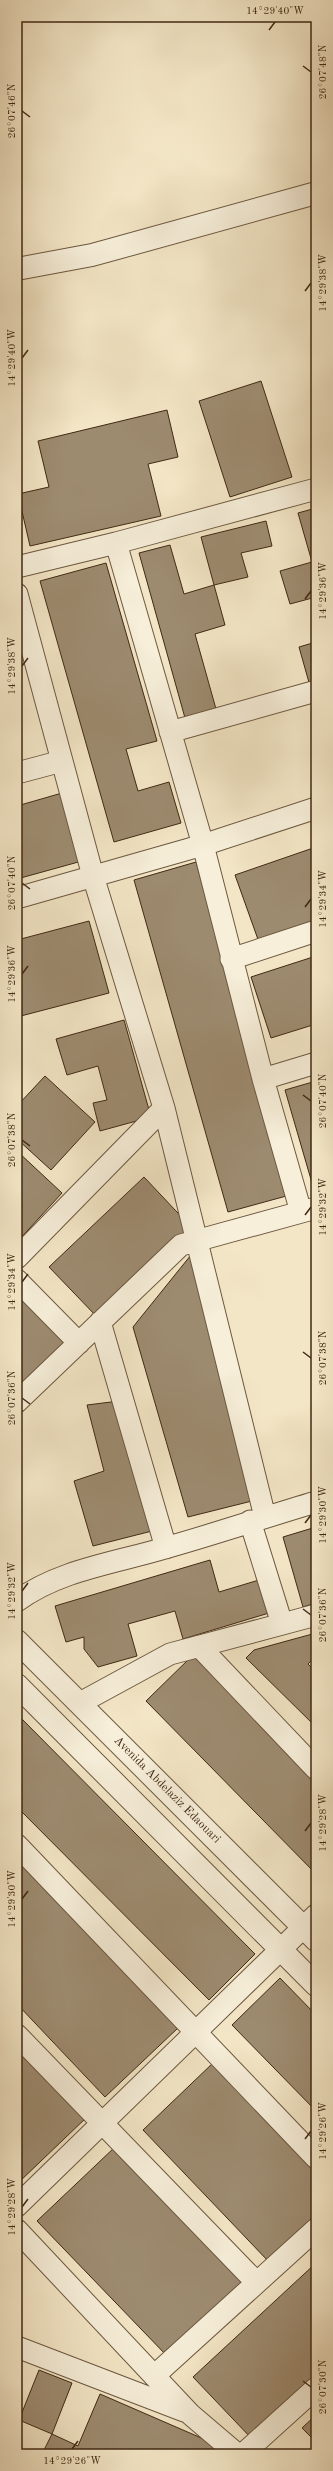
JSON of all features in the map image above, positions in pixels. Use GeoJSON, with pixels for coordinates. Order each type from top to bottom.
{"type":"FeatureCollection","features":[{"type":"Feature","properties":{"kind":"street"},"geometry":{"type":"LineString","coordinates":[[17,269],[92,255],[316,193]]}},
{"type":"Feature","properties":{"kind":"street"},"geometry":{"type":"LineString","coordinates":[[17,567],[116,544],[316,489]]}},
{"type":"Feature","properties":{"kind":"street"},"geometry":{"type":"LineString","coordinates":[[17,1402],[174,1250],[198,1239],[308,1210],[263,1079],[231,959],[203,844],[116,544]]}},
{"type":"Feature","properties":{"kind":"street"},"geometry":{"type":"LineString","coordinates":[[17,594],[93,876],[164,1108],[198,1239],[257,1519],[282,1624]]}},
{"type":"Feature","properties":{"kind":"street"},"geometry":{"type":"LineString","coordinates":[[170,732],[316,691]]}},
{"type":"Feature","properties":{"kind":"street"},"geometry":{"type":"LineString","coordinates":[[17,773],[62,761]]}},
{"type":"Feature","properties":{"kind":"street"},"geometry":{"type":"LineString","coordinates":[[17,898],[203,844],[316,808]]}},
{"type":"Feature","properties":{"kind":"street"},"geometry":{"type":"LineString","coordinates":[[231,959],[316,931]]}},
{"type":"Feature","properties":{"kind":"street"},"geometry":{"type":"LineString","coordinates":[[263,1079],[316,1063]]}},
{"type":"Feature","properties":{"kind":"street"},"geometry":{"type":"LineString","coordinates":[[17,1258],[164,1108]]}},
{"type":"Feature","properties":{"kind":"street"},"geometry":{"type":"LineString","coordinates":[[17,1280],[79,1343]]}},
{"type":"Feature","properties":{"kind":"street"},"geometry":{"type":"LineString","coordinates":[[100,1322],[166,1548]]}},
{"type":"Feature","properties":{"kind":"street"},"geometry":{"type":"LineString","coordinates":[[17,1601],[50,1582],[316,1502]]}},
{"type":"Feature","properties":{"kind":"street"},"geometry":{"type":"LineString","coordinates":[[80,1703],[170,1654],[316,1615]]}},
{"type":"Feature","properties":{"kind":"street","name":"Avenida Abdelaziz Edaouari"},"geometry":{"type":"LineString","coordinates":[[17,1641],[312,1928]]}},
{"type":"Feature","properties":{"kind":"street"},"geometry":{"type":"LineString","coordinates":[[199,1646],[316,1769]]}},
{"type":"Feature","properties":{"kind":"street"},"geometry":{"type":"LineString","coordinates":[[17,1685],[316,1985]]}},
{"type":"Feature","properties":{"kind":"street"},"geometry":{"type":"LineString","coordinates":[[17,1845],[316,2158]]}},
{"type":"Feature","properties":{"kind":"street"},"geometry":{"type":"LineString","coordinates":[[17,2206],[102,2122],[282,1950],[312,1928]]}},
{"type":"Feature","properties":{"kind":"street"},"geometry":{"type":"LineString","coordinates":[[17,2036],[256,2282]]}},
{"type":"Feature","properties":{"kind":"street"},"geometry":{"type":"LineString","coordinates":[[154,2376],[316,2228]]}},
{"type":"Feature","properties":{"kind":"street"},"geometry":{"type":"LineString","coordinates":[[17,2230],[190,2414],[237,2454]]}},
{"type":"Feature","properties":{"kind":"street"},"geometry":{"type":"LineString","coordinates":[[17,2346],[190,2414]]}},
{"type":"Feature","properties":{"kind":"street"},"geometry":{"type":"LineString","coordinates":[[243,2454],[316,2388]]}},
{"type":"Feature","properties":{"kind":"building"},"geometry":{"type":"Polygon","coordinates":[[[261,381],[292,477],[230,497],[199,401],[261,381]]]}},
{"type":"Feature","properties":{"kind":"building"},"geometry":{"type":"Polygon","coordinates":[[[167,410],[178,457],[148,464],[161,516],[30,546],[18,494],[49,487],[38,441],[167,410]]]}},
{"type":"Feature","properties":{"kind":"building"},"geometry":{"type":"Polygon","coordinates":[[[316,508],[316,597],[290,604],[280,571],[312,562],[298,513],[316,508]]]}},
{"type":"Feature","properties":{"kind":"building"},"geometry":{"type":"Polygon","coordinates":[[[266,521],[272,546],[241,553],[248,577],[214,585],[201,537],[266,521]]]}},
{"type":"Feature","properties":{"kind":"building"},"geometry":{"type":"Polygon","coordinates":[[[170,545],[184,594],[214,585],[225,625],[195,634],[216,709],[185,718],[139,553],[170,545]]]}},
{"type":"Feature","properties":{"kind":"building"},"geometry":{"type":"Polygon","coordinates":[[[106,563],[157,741],[126,749],[138,791],[169,782],[181,823],[114,842],[40,581],[106,563]]]}},
{"type":"Feature","properties":{"kind":"building"},"geometry":{"type":"Polygon","coordinates":[[[316,642],[316,684],[310,686],[299,647],[316,642]]]}},
{"type":"Feature","properties":{"kind":"building"},"geometry":{"type":"Polygon","coordinates":[[[62,793],[82,861],[17,879],[17,806],[62,793]]]}},
{"type":"Feature","properties":{"kind":"building"},"geometry":{"type":"Polygon","coordinates":[[[316,847],[316,926],[260,945],[235,875],[316,847]]]}},
{"type":"Feature","properties":{"kind":"building"},"geometry":{"type":"Polygon","coordinates":[[[196,862],[290,1195],[228,1212],[134,880],[196,862]]]}},
{"type":"Feature","properties":{"kind":"building"},"geometry":{"type":"Polygon","coordinates":[[[89,921],[109,993],[17,1017],[17,940],[89,921]]]}},
{"type":"Feature","properties":{"kind":"building"},"geometry":{"type":"Polygon","coordinates":[[[316,956],[316,1024],[271,1038],[251,977],[316,956]]]}},
{"type":"Feature","properties":{"kind":"building"},"geometry":{"type":"Polygon","coordinates":[[[124,1020],[151,1117],[100,1131],[93,1103],[107,1100],[98,1066],[67,1075],[56,1039],[124,1020]]]}},
{"type":"Feature","properties":{"kind":"building"},"geometry":{"type":"Polygon","coordinates":[[[45,1076],[95,1122],[51,1170],[17,1139],[17,1106],[45,1076]]]}},
{"type":"Feature","properties":{"kind":"building"},"geometry":{"type":"Polygon","coordinates":[[[316,1081],[316,1182],[312,1183],[285,1090],[316,1081]]]}},
{"type":"Feature","properties":{"kind":"building"},"geometry":{"type":"Polygon","coordinates":[[[17,1151],[62,1193],[17,1242],[17,1151]]]}},
{"type":"Feature","properties":{"kind":"building"},"geometry":{"type":"Polygon","coordinates":[[[144,1177],[193,1229],[98,1318],[49,1267],[144,1177]]]}},
{"type":"Feature","properties":{"kind":"building"},"geometry":{"type":"Polygon","coordinates":[[[195,1250],[252,1501],[188,1517],[133,1327],[195,1250]]]}},
{"type":"Feature","properties":{"kind":"building"},"geometry":{"type":"Polygon","coordinates":[[[25,1297],[73,1345],[17,1400],[17,1306],[25,1297]]]}},
{"type":"Feature","properties":{"kind":"building"},"geometry":{"type":"Polygon","coordinates":[[[119,1401],[156,1530],[93,1546],[74,1481],[104,1471],[87,1405],[119,1401]]]}},
{"type":"Feature","properties":{"kind":"building"},"geometry":{"type":"Polygon","coordinates":[[[316,1527],[316,1603],[303,1607],[283,1537],[316,1527]]]}},
{"type":"Feature","properties":{"kind":"building"},"geometry":{"type":"Polygon","coordinates":[[[210,1560],[219,1592],[259,1580],[269,1613],[183,1639],[175,1611],[128,1624],[137,1656],[98,1667],[84,1649],[84,1637],[66,1642],[55,1606],[210,1560]]]}},
{"type":"Feature","properties":{"kind":"building"},"geometry":{"type":"Polygon","coordinates":[[[316,1633],[316,1656],[308,1664],[316,1672],[316,1727],[246,1658],[254,1650],[316,1633]]]}},
{"type":"Feature","properties":{"kind":"building"},"geometry":{"type":"Polygon","coordinates":[[[193,1655],[316,1780],[316,1874],[146,1701],[193,1655]]]}},
{"type":"Feature","properties":{"kind":"building"},"geometry":{"type":"Polygon","coordinates":[[[17,1714],[255,1954],[209,2000],[17,1807],[17,1714]]]}},
{"type":"Feature","properties":{"kind":"building"},"geometry":{"type":"Polygon","coordinates":[[[17,1858],[178,2028],[105,2097],[17,2004],[17,1858]]]}},
{"type":"Feature","properties":{"kind":"building"},"geometry":{"type":"Polygon","coordinates":[[[280,1978],[316,2015],[316,2111],[232,2025],[280,1978]]]}},
{"type":"Feature","properties":{"kind":"building"},"geometry":{"type":"Polygon","coordinates":[[[17,2044],[87,2117],[17,2184],[17,2044]]]}},
{"type":"Feature","properties":{"kind":"building"},"geometry":{"type":"Polygon","coordinates":[[[214,2062],[316,2167],[316,2219],[270,2263],[143,2130],[214,2062]]]}},
{"type":"Feature","properties":{"kind":"building"},"geometry":{"type":"Polygon","coordinates":[[[116,2146],[247,2282],[168,2357],[37,2221],[116,2146]]]}},
{"type":"Feature","properties":{"kind":"building"},"geometry":{"type":"Polygon","coordinates":[[[316,2263],[316,2381],[253,2440],[193,2377],[316,2263]]]}},
{"type":"Feature","properties":{"kind":"building"},"geometry":{"type":"Polygon","coordinates":[[[39,2370],[72,2383],[52,2434],[19,2420],[39,2370]]]}},
{"type":"Feature","properties":{"kind":"building"},"geometry":{"type":"Polygon","coordinates":[[[100,2394],[229,2450],[226,2454],[42,2454],[52,2434],[78,2446],[100,2394]]]}},
{"type":"Feature","properties":{"kind":"building"},"geometry":{"type":"Polygon","coordinates":[[[316,2415],[316,2442],[302,2428],[316,2415]]]}}]}
